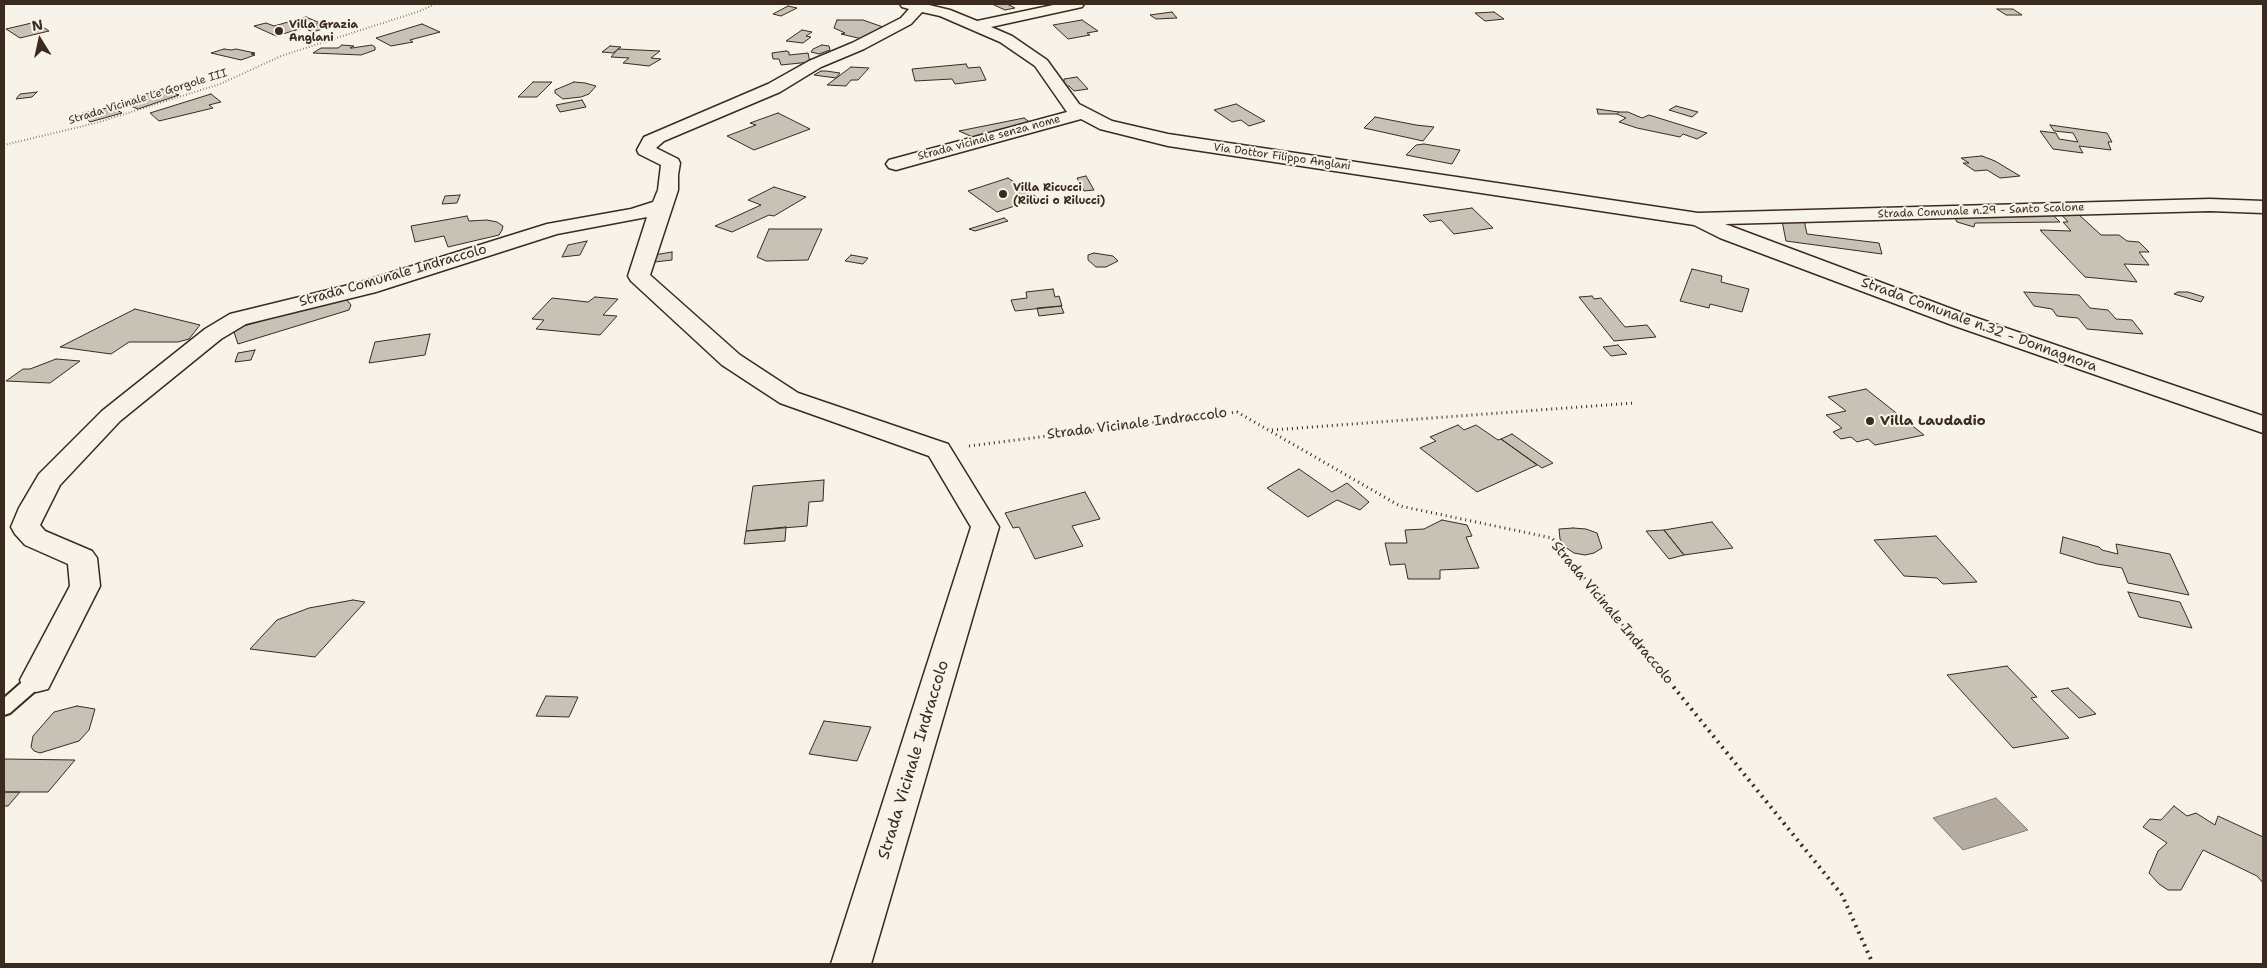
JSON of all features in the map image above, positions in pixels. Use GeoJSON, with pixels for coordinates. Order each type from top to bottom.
{"type":"FeatureCollection","features":[{"type":"Feature","properties":{"kind":"street"},"geometry":{"type":"LineString","coordinates":[[912,4],[906,21],[858,46],[815,64],[774,88],[651,141],[646,150],[671,163],[668,175],[668,190],[661,206],[639,276],[731,360],[789,398],[939,450]]}},
{"type":"Feature","properties":{"kind":"street","name":"Via Dottor Filippo Anglani"},"geometry":{"type":"LineString","coordinates":[[912,4],[945,13],[1006,39],[1041,63],[1073,108],[1106,125],[1168,140],[1698,218]]}},
{"type":"Feature","properties":{"kind":"street"},"geometry":{"type":"LineString","coordinates":[[976,26],[1077,4]]}},
{"type":"Feature","properties":{"kind":"street","name":"Strada vicinale senza nome"},"geometry":{"type":"LineString","coordinates":[[896,164],[1082,113]]}},
{"type":"Feature","properties":{"kind":"street","name":"Strada Comunale n.29 - Santo Scalone"},"geometry":{"type":"LineString","coordinates":[[1698,218],[2210,205],[2263,207]]}},
{"type":"Feature","properties":{"kind":"street","name":"Strada Comunale Indraccolo"},"geometry":{"type":"LineString","coordinates":[[36,680],[84,586],[82,558],[35,538],[25,527],[33,508],[49,480],[111,416],[213,334],[238,319],[368,286],[554,228],[634,215],[661,206]]}},
{"type":"Feature","properties":{"kind":"street","name":"Strada Comunale n.32 - Donnagnora"},"geometry":{"type":"LineString","coordinates":[[1698,218],[1727,234],[1950,316],[2263,425]]}},
{"type":"Feature","properties":{"kind":"street","name":"Strada Vicinale Indraccolo"},"geometry":{"type":"LineString","coordinates":[[851,964],[985,527],[939,450]]}},
{"type":"Feature","properties":{"kind":"lane"},"geometry":{"type":"LineString","coordinates":[[4,708],[36,680]]}},
{"type":"Feature","properties":{"kind":"path","name":"Strada Vicinale Le Gorgole III"},"geometry":{"type":"LineString","coordinates":[[4,145],[96,123],[220,84],[281,56],[420,11],[434,4]]}},
{"type":"Feature","properties":{"kind":"path"},"geometry":{"type":"LineString","coordinates":[[1272,430],[1633,403]]}},
{"type":"Feature","properties":{"kind":"path","name":"Strada Vicinale Indraccolo"},"geometry":{"type":"LineString","coordinates":[[939,450],[1237,412],[1272,430],[1400,506],[1552,538],[1842,895],[1873,964]]}},
{"type":"Feature","properties":{"kind":"shaded area"},"geometry":{"type":"Polygon","coordinates":[[[1996,798],[2028,830],[1963,850],[1933,818],[1996,798]]]}},
{"type":"Feature","properties":{"kind":"building"},"geometry":{"type":"Polygon","coordinates":[[[992,4],[1007,4],[1015,8],[1005,10],[992,4]]]}},
{"type":"Feature","properties":{"kind":"building"},"geometry":{"type":"Polygon","coordinates":[[[788,6],[797,8],[781,16],[773,14],[788,6]]]}},
{"type":"Feature","properties":{"kind":"building"},"geometry":{"type":"Polygon","coordinates":[[[1997,9],[2013,9],[2022,15],[2006,15],[1997,9]]]}},
{"type":"Feature","properties":{"kind":"building"},"geometry":{"type":"Polygon","coordinates":[[[1172,12],[1177,18],[1156,19],[1150,15],[1172,12]]]}},
{"type":"Feature","properties":{"kind":"building"},"geometry":{"type":"Polygon","coordinates":[[[1494,12],[1504,19],[1485,21],[1475,13],[1494,12]]]}},
{"type":"Feature","properties":{"kind":"building","name":"Villa Grazia Anglani"},"geometry":{"type":"Polygon","coordinates":[[[306,17],[320,23],[276,36],[254,26],[266,23],[274,26],[306,17]]]}},
{"type":"Feature","properties":{"kind":"building"},"geometry":{"type":"Polygon","coordinates":[[[837,20],[863,20],[883,27],[862,39],[841,34],[845,33],[834,28],[837,20]]]}},
{"type":"Feature","properties":{"kind":"building"},"geometry":{"type":"Polygon","coordinates":[[[1082,20],[1098,31],[1087,33],[1090,35],[1068,39],[1053,25],[1082,20]]]}},
{"type":"Feature","properties":{"kind":"building"},"geometry":{"type":"Polygon","coordinates":[[[36,22],[49,31],[20,38],[6,29],[36,22]]]}},
{"type":"Feature","properties":{"kind":"building"},"geometry":{"type":"Polygon","coordinates":[[[322,24],[329,27],[313,32],[306,29],[322,24]]]}},
{"type":"Feature","properties":{"kind":"building"},"geometry":{"type":"Polygon","coordinates":[[[422,24],[440,32],[410,40],[413,42],[391,46],[376,38],[422,24]]]}},
{"type":"Feature","properties":{"kind":"building"},"geometry":{"type":"Polygon","coordinates":[[[802,30],[812,32],[806,36],[811,37],[803,43],[786,41],[802,30]]]}},
{"type":"Feature","properties":{"kind":"building"},"geometry":{"type":"Polygon","coordinates":[[[342,45],[354,46],[350,48],[352,48],[372,45],[375,47],[375,50],[361,55],[313,53],[321,48],[338,48],[342,45]]]}},
{"type":"Feature","properties":{"kind":"building"},"geometry":{"type":"Polygon","coordinates":[[[822,45],[829,46],[830,50],[819,54],[811,52],[813,49],[822,45]]]}},
{"type":"Feature","properties":{"kind":"building"},"geometry":{"type":"Polygon","coordinates":[[[610,46],[621,47],[613,53],[602,52],[610,46]]]}},
{"type":"Feature","properties":{"kind":"building"},"geometry":{"type":"Polygon","coordinates":[[[224,49],[236,49],[255,53],[251,54],[255,55],[241,60],[211,53],[224,49]]]}},
{"type":"Feature","properties":{"kind":"building"},"geometry":{"type":"Polygon","coordinates":[[[618,49],[660,51],[651,58],[661,59],[649,66],[623,63],[629,58],[611,57],[618,49]]]}},
{"type":"Feature","properties":{"kind":"building"},"geometry":{"type":"Polygon","coordinates":[[[789,52],[789,55],[808,53],[810,62],[781,65],[779,59],[773,59],[772,53],[789,52]]]}},
{"type":"Feature","properties":{"kind":"building"},"geometry":{"type":"Polygon","coordinates":[[[966,64],[968,68],[980,67],[986,80],[955,84],[952,79],[915,81],[912,69],[966,64]]]}},
{"type":"Feature","properties":{"kind":"building"},"geometry":{"type":"Polygon","coordinates":[[[851,67],[869,68],[858,80],[851,80],[846,86],[827,85],[851,67]]]}},
{"type":"Feature","properties":{"kind":"building"},"geometry":{"type":"Polygon","coordinates":[[[821,71],[840,73],[836,78],[814,75],[821,71]]]}},
{"type":"Feature","properties":{"kind":"building"},"geometry":{"type":"Polygon","coordinates":[[[1077,77],[1088,89],[1074,91],[1069,86],[1064,87],[1064,79],[1077,77]]]}},
{"type":"Feature","properties":{"kind":"building"},"geometry":{"type":"Polygon","coordinates":[[[533,82],[552,82],[537,97],[518,97],[533,82]]]}},
{"type":"Feature","properties":{"kind":"building"},"geometry":{"type":"Polygon","coordinates":[[[574,82],[596,86],[589,94],[581,97],[563,99],[555,93],[555,90],[574,82]]]}},
{"type":"Feature","properties":{"kind":"building"},"geometry":{"type":"Polygon","coordinates":[[[162,89],[179,95],[138,109],[121,102],[162,89]]]}},
{"type":"Feature","properties":{"kind":"building"},"geometry":{"type":"Polygon","coordinates":[[[37,92],[32,97],[16,99],[20,94],[37,92]]]}},
{"type":"Feature","properties":{"kind":"building"},"geometry":{"type":"Polygon","coordinates":[[[211,94],[221,102],[209,105],[213,108],[159,121],[150,113],[211,94]]]}},
{"type":"Feature","properties":{"kind":"building"},"geometry":{"type":"Polygon","coordinates":[[[582,100],[586,107],[560,112],[556,105],[582,100]]]}},
{"type":"Feature","properties":{"kind":"building"},"geometry":{"type":"Polygon","coordinates":[[[1236,104],[1265,121],[1249,126],[1241,120],[1232,122],[1214,110],[1236,104]]]}},
{"type":"Feature","properties":{"kind":"building"},"geometry":{"type":"Polygon","coordinates":[[[1676,106],[1698,112],[1692,117],[1669,110],[1676,106]]]}},
{"type":"Feature","properties":{"kind":"building"},"geometry":{"type":"Polygon","coordinates":[[[112,107],[122,113],[90,122],[82,113],[112,107]]]}},
{"type":"Feature","properties":{"kind":"building"},"geometry":{"type":"Polygon","coordinates":[[[1597,109],[1619,112],[1617,114],[1598,114],[1597,109]]]}},
{"type":"Feature","properties":{"kind":"building"},"geometry":{"type":"Polygon","coordinates":[[[1619,112],[1628,112],[1642,118],[1649,115],[1707,133],[1697,139],[1683,134],[1680,137],[1637,128],[1619,122],[1626,118],[1617,114],[1619,112]]]}},
{"type":"Feature","properties":{"kind":"building"},"geometry":{"type":"Polygon","coordinates":[[[778,113],[810,129],[754,150],[727,136],[756,125],[750,123],[778,113]]]}},
{"type":"Feature","properties":{"kind":"building"},"geometry":{"type":"Polygon","coordinates":[[[1375,117],[1434,127],[1423,141],[1364,128],[1375,117]]]}},
{"type":"Feature","properties":{"kind":"building"},"geometry":{"type":"Polygon","coordinates":[[[1024,118],[1031,123],[975,138],[959,131],[1024,118]]]}},
{"type":"Feature","properties":{"kind":"building"},"geometry":{"type":"Polygon","coordinates":[[[2050,125],[2107,133],[2112,142],[2108,142],[2111,150],[2079,146],[2083,153],[2053,149],[2040,131],[2056,133],[2059,139],[2078,142],[2073,133],[2054,131],[2050,125]]]}},
{"type":"Feature","properties":{"kind":"building"},"geometry":{"type":"Polygon","coordinates":[[[1424,144],[1460,150],[1452,164],[1406,155],[1416,145],[1424,144]]]}},
{"type":"Feature","properties":{"kind":"building"},"geometry":{"type":"Polygon","coordinates":[[[1982,156],[1995,161],[2020,176],[2000,178],[1987,170],[1975,171],[1963,163],[1969,163],[1961,158],[1982,156]]]}},
{"type":"Feature","properties":{"kind":"building"},"geometry":{"type":"Polygon","coordinates":[[[1086,176],[1094,190],[1084,191],[1077,178],[1086,176]]]}},
{"type":"Feature","properties":{"kind":"building","name":"Villa Ricucci (Riluci o Rilucci)"},"geometry":{"type":"Polygon","coordinates":[[[1008,178],[1038,198],[997,212],[968,191],[1008,178]]]}},
{"type":"Feature","properties":{"kind":"building"},"geometry":{"type":"Polygon","coordinates":[[[774,187],[806,197],[774,216],[769,215],[732,232],[715,226],[761,205],[748,200],[774,187]]]}},
{"type":"Feature","properties":{"kind":"building"},"geometry":{"type":"Polygon","coordinates":[[[460,195],[457,203],[442,204],[445,196],[460,195]]]}},
{"type":"Feature","properties":{"kind":"building"},"geometry":{"type":"Polygon","coordinates":[[[1472,208],[1493,228],[1454,234],[1441,220],[1430,222],[1423,215],[1472,208]]]}},
{"type":"Feature","properties":{"kind":"building"},"geometry":{"type":"Polygon","coordinates":[[[2077,213],[2101,235],[2119,235],[2127,241],[2139,242],[2149,252],[2139,252],[2149,265],[2124,264],[2137,282],[2085,277],[2040,230],[2071,231],[2063,222],[2068,222],[2061,214],[2077,213]]]}},
{"type":"Feature","properties":{"kind":"building"},"geometry":{"type":"Polygon","coordinates":[[[2053,215],[2060,222],[1975,223],[1974,227],[1957,222],[1954,216],[2053,215]]]}},
{"type":"Feature","properties":{"kind":"building"},"geometry":{"type":"Polygon","coordinates":[[[467,216],[469,221],[487,220],[497,222],[503,226],[502,230],[499,235],[448,247],[444,236],[415,242],[411,226],[467,216]]]}},
{"type":"Feature","properties":{"kind":"building"},"geometry":{"type":"Polygon","coordinates":[[[1004,218],[1008,221],[975,231],[969,229],[1004,218]]]}},
{"type":"Feature","properties":{"kind":"building"},"geometry":{"type":"Polygon","coordinates":[[[1804,220],[1807,234],[1879,243],[1882,254],[1786,241],[1782,221],[1804,220]]]}},
{"type":"Feature","properties":{"kind":"building"},"geometry":{"type":"Polygon","coordinates":[[[769,229],[822,229],[808,260],[766,261],[757,257],[769,229]]]}},
{"type":"Feature","properties":{"kind":"building"},"geometry":{"type":"Polygon","coordinates":[[[587,241],[580,255],[562,257],[568,245],[587,241]]]}},
{"type":"Feature","properties":{"kind":"building"},"geometry":{"type":"Polygon","coordinates":[[[672,252],[672,260],[655,262],[654,255],[672,252]]]}},
{"type":"Feature","properties":{"kind":"building"},"geometry":{"type":"Polygon","coordinates":[[[1094,253],[1113,256],[1118,261],[1106,267],[1096,267],[1088,260],[1088,255],[1094,253]]]}},
{"type":"Feature","properties":{"kind":"building"},"geometry":{"type":"Polygon","coordinates":[[[851,255],[868,258],[863,264],[845,261],[851,255]]]}},
{"type":"Feature","properties":{"kind":"building"},"geometry":{"type":"Polygon","coordinates":[[[1692,269],[1722,276],[1721,282],[1749,289],[1742,312],[1710,304],[1709,308],[1680,301],[1692,269]]]}},
{"type":"Feature","properties":{"kind":"building"},"geometry":{"type":"Polygon","coordinates":[[[1053,289],[1055,297],[1059,296],[1062,306],[1015,311],[1011,300],[1027,298],[1026,292],[1053,289]]]}},
{"type":"Feature","properties":{"kind":"building"},"geometry":{"type":"Polygon","coordinates":[[[2024,292],[2079,295],[2090,308],[2108,310],[2116,319],[2132,320],[2143,334],[2087,329],[2078,318],[2057,316],[2052,309],[2034,306],[2024,292]]]}},
{"type":"Feature","properties":{"kind":"building"},"geometry":{"type":"Polygon","coordinates":[[[2188,292],[2204,297],[2201,302],[2174,294],[2188,292]]]}},
{"type":"Feature","properties":{"kind":"building"},"geometry":{"type":"Polygon","coordinates":[[[1592,296],[1594,299],[1601,298],[1625,327],[1647,325],[1656,337],[1614,341],[1579,297],[1592,296]]]}},
{"type":"Feature","properties":{"kind":"building"},"geometry":{"type":"Polygon","coordinates":[[[595,297],[618,299],[603,315],[617,316],[600,335],[536,329],[544,320],[532,319],[552,298],[588,302],[595,297]]]}},
{"type":"Feature","properties":{"kind":"building"},"geometry":{"type":"Polygon","coordinates":[[[341,298],[347,300],[351,305],[349,310],[238,344],[233,329],[341,298]]]}},
{"type":"Feature","properties":{"kind":"building"},"geometry":{"type":"Polygon","coordinates":[[[1061,306],[1064,313],[1039,316],[1037,308],[1061,306]]]}},
{"type":"Feature","properties":{"kind":"building"},"geometry":{"type":"Polygon","coordinates":[[[135,309],[200,325],[189,339],[178,342],[129,342],[111,354],[60,347],[135,309]]]}},
{"type":"Feature","properties":{"kind":"building"},"geometry":{"type":"Polygon","coordinates":[[[430,334],[425,355],[369,363],[375,342],[430,334]]]}},
{"type":"Feature","properties":{"kind":"building"},"geometry":{"type":"Polygon","coordinates":[[[1618,345],[1627,354],[1611,356],[1603,347],[1618,345]]]}},
{"type":"Feature","properties":{"kind":"building"},"geometry":{"type":"Polygon","coordinates":[[[255,350],[251,360],[235,362],[238,353],[255,350]]]}},
{"type":"Feature","properties":{"kind":"building"},"geometry":{"type":"Polygon","coordinates":[[[56,359],[80,361],[50,383],[6,381],[23,369],[30,369],[56,359]]]}},
{"type":"Feature","properties":{"kind":"building","name":"Villa Laudadio"},"geometry":{"type":"Polygon","coordinates":[[[1866,389],[1924,435],[1875,445],[1868,439],[1857,442],[1851,437],[1841,439],[1833,432],[1842,428],[1826,415],[1846,411],[1828,397],[1866,389]]]}},
{"type":"Feature","properties":{"kind":"building"},"geometry":{"type":"Polygon","coordinates":[[[1458,425],[1464,430],[1476,425],[1498,440],[1501,439],[1537,465],[1477,492],[1420,448],[1436,441],[1430,437],[1458,425]]]}},
{"type":"Feature","properties":{"kind":"building"},"geometry":{"type":"Polygon","coordinates":[[[1512,434],[1553,463],[1542,468],[1501,439],[1512,434]]]}},
{"type":"Feature","properties":{"kind":"building"},"geometry":{"type":"Polygon","coordinates":[[[1299,469],[1332,492],[1347,483],[1369,502],[1360,510],[1337,500],[1308,517],[1267,488],[1299,469]]]}},
{"type":"Feature","properties":{"kind":"building"},"geometry":{"type":"Polygon","coordinates":[[[824,480],[823,501],[809,502],[807,526],[746,531],[753,486],[824,480]]]}},
{"type":"Feature","properties":{"kind":"building"},"geometry":{"type":"Polygon","coordinates":[[[1085,492],[1100,519],[1072,526],[1083,546],[1035,559],[1019,527],[1013,528],[1005,513],[1085,492]]]}},
{"type":"Feature","properties":{"kind":"building"},"geometry":{"type":"Polygon","coordinates":[[[1442,520],[1467,525],[1472,536],[1466,537],[1479,568],[1440,570],[1440,579],[1408,579],[1405,564],[1390,565],[1385,543],[1407,543],[1405,530],[1424,529],[1442,520]]]}},
{"type":"Feature","properties":{"kind":"building"},"geometry":{"type":"Polygon","coordinates":[[[1712,522],[1733,548],[1684,555],[1664,530],[1712,522]]]}},
{"type":"Feature","properties":{"kind":"building"},"geometry":{"type":"Polygon","coordinates":[[[786,527],[785,541],[744,544],[746,531],[786,527]]]}},
{"type":"Feature","properties":{"kind":"building"},"geometry":{"type":"Polygon","coordinates":[[[1559,529],[1586,529],[1597,533],[1602,548],[1594,553],[1585,555],[1574,553],[1565,547],[1560,539],[1559,529]]]}},
{"type":"Feature","properties":{"kind":"building"},"geometry":{"type":"Polygon","coordinates":[[[1664,530],[1684,555],[1669,559],[1646,531],[1664,530]]]}},
{"type":"Feature","properties":{"kind":"building"},"geometry":{"type":"Polygon","coordinates":[[[1936,536],[1977,582],[1943,584],[1937,578],[1904,576],[1874,540],[1936,536]]]}},
{"type":"Feature","properties":{"kind":"building"},"geometry":{"type":"Polygon","coordinates":[[[2063,537],[2118,554],[2116,544],[2170,554],[2189,595],[2128,583],[2122,568],[2097,564],[2060,553],[2063,537]]]}},
{"type":"Feature","properties":{"kind":"building"},"geometry":{"type":"Polygon","coordinates":[[[2128,592],[2180,602],[2192,628],[2139,617],[2128,592]]]}},
{"type":"Feature","properties":{"kind":"building"},"geometry":{"type":"Polygon","coordinates":[[[353,600],[365,602],[315,657],[250,649],[277,620],[309,608],[353,600]]]}},
{"type":"Feature","properties":{"kind":"building"},"geometry":{"type":"Polygon","coordinates":[[[2007,666],[2037,697],[2031,698],[2069,738],[2013,748],[1947,675],[2007,666]]]}},
{"type":"Feature","properties":{"kind":"building"},"geometry":{"type":"Polygon","coordinates":[[[2068,688],[2096,714],[2079,718],[2051,691],[2068,688]]]}},
{"type":"Feature","properties":{"kind":"building"},"geometry":{"type":"Polygon","coordinates":[[[546,696],[578,697],[569,717],[536,716],[546,696]]]}},
{"type":"Feature","properties":{"kind":"building"},"geometry":{"type":"Polygon","coordinates":[[[77,706],[95,709],[89,730],[79,741],[40,753],[34,751],[31,747],[33,736],[54,712],[77,706]]]}},
{"type":"Feature","properties":{"kind":"building"},"geometry":{"type":"Polygon","coordinates":[[[824,721],[871,727],[857,761],[809,754],[824,721]]]}},
{"type":"Feature","properties":{"kind":"building"},"geometry":{"type":"Polygon","coordinates":[[[4,759],[75,760],[48,792],[4,792],[4,759]]]}},
{"type":"Feature","properties":{"kind":"building"},"geometry":{"type":"Polygon","coordinates":[[[4,792],[20,792],[8,806],[4,806],[4,792]]]}},
{"type":"Feature","properties":{"kind":"building"},"geometry":{"type":"Polygon","coordinates":[[[2174,806],[2187,816],[2196,813],[2215,825],[2218,816],[2263,837],[2263,883],[2257,876],[2203,850],[2181,890],[2168,890],[2159,884],[2149,873],[2158,851],[2167,843],[2143,827],[2150,819],[2161,820],[2174,806]]]}},
{"type":"Feature","properties":{"kind":"place","name":"Villa Grazia Anglani"},"geometry":{"type":"Point","coordinates":[279,31]}},
{"type":"Feature","properties":{"kind":"place","name":"Villa Ricucci (Riluci o Rilucci)"},"geometry":{"type":"Point","coordinates":[1003,194]}},
{"type":"Feature","properties":{"kind":"place","name":"Villa Laudadio"},"geometry":{"type":"Point","coordinates":[1870,421]}}]}
